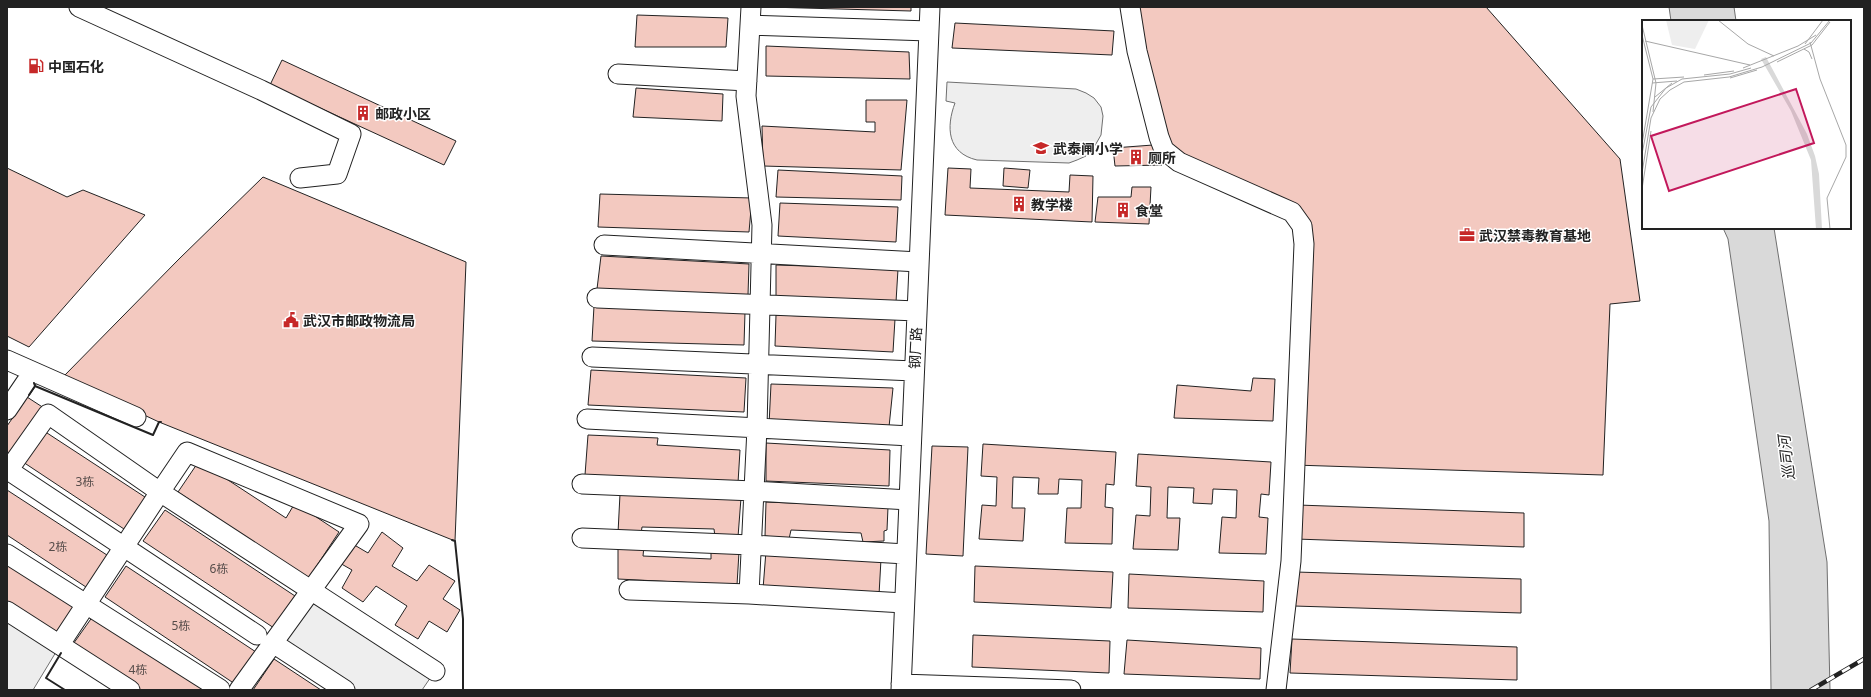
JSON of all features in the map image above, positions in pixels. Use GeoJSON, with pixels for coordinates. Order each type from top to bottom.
{"type":"FeatureCollection","features":[{"type":"Feature","properties":{"kind":"street"},"geometry":{"type":"LineString","coordinates":[[79,7],[261,90],[352,134],[337,174],[300,178]]}},
{"type":"Feature","properties":{"kind":"street","name":"钢厂路"},"geometry":{"type":"LineString","coordinates":[[901,687],[930,7]]}},
{"type":"Feature","properties":{"kind":"street"},"geometry":{"type":"LineString","coordinates":[[1130,7],[1138,56],[1159,137],[1164,150],[1179,162],[1292,212],[1302,226],[1304,244],[1291,561],[1276,690]]}},
{"type":"Feature","properties":{"kind":"street"},"geometry":{"type":"LineString","coordinates":[[749,594],[757,428],[762,254],[762,225],[746,96],[750,16],[928,31]]}},
{"type":"Feature","properties":{"kind":"street"},"geometry":{"type":"LineString","coordinates":[[618,74],[747,81]]}},
{"type":"Feature","properties":{"kind":"street"},"geometry":{"type":"LineString","coordinates":[[604,245],[919,262]]}},
{"type":"Feature","properties":{"kind":"street"},"geometry":{"type":"LineString","coordinates":[[597,298],[917,311]]}},
{"type":"Feature","properties":{"kind":"street"},"geometry":{"type":"LineString","coordinates":[[592,357],[914,371]]}},
{"type":"Feature","properties":{"kind":"street"},"geometry":{"type":"LineString","coordinates":[[7,360],[136,417]]}},
{"type":"Feature","properties":{"kind":"street"},"geometry":{"type":"LineString","coordinates":[[7,410],[26,382]]}},
{"type":"Feature","properties":{"kind":"street"},"geometry":{"type":"LineString","coordinates":[[345,690],[8,471],[48,414],[160,492],[435,671]]}},
{"type":"Feature","properties":{"kind":"street"},"geometry":{"type":"LineString","coordinates":[[587,419],[911,436]]}},
{"type":"Feature","properties":{"kind":"street"},"geometry":{"type":"LineString","coordinates":[[60,644],[187,452],[359,524],[312,590],[265,639],[239,690]]}},
{"type":"Feature","properties":{"kind":"street"},"geometry":{"type":"LineString","coordinates":[[582,484],[754,491],[909,500]]}},
{"type":"Feature","properties":{"kind":"street"},"geometry":{"type":"LineString","coordinates":[[582,538],[751,545],[906,554]]}},
{"type":"Feature","properties":{"kind":"street"},"geometry":{"type":"LineString","coordinates":[[7,554],[220,689]]}},
{"type":"Feature","properties":{"kind":"street"},"geometry":{"type":"LineString","coordinates":[[629,590],[749,594],[904,603]]}},
{"type":"Feature","properties":{"kind":"street"},"geometry":{"type":"LineString","coordinates":[[7,611],[130,690]]}},
{"type":"Feature","properties":{"kind":"street"},"geometry":{"type":"LineString","coordinates":[[901,687],[1071,690]]}},
{"type":"Feature","properties":{"kind":"shaded area"},"geometry":{"type":"Polygon","coordinates":[[[947,82],[1076,89],[1094,98],[1101,107],[1103,116],[1101,135],[1093,149],[1086,156],[1069,163],[977,160],[967,157],[954,145],[951,138],[950,121],[955,103],[946,101],[947,82]]]}},
{"type":"Feature","properties":{"kind":"shaded area"},"geometry":{"type":"Polygon","coordinates":[[[312,589],[435,671],[422,690],[345,690],[273,643],[312,589]]]}},
{"type":"Feature","properties":{"kind":"shaded area"},"geometry":{"type":"Polygon","coordinates":[[[7,621],[56,652],[33,690],[7,690],[7,621]]]}},
{"type":"Feature","properties":{"kind":"water"},"geometry":{"type":"Polygon","coordinates":[[[1669,7],[1734,7],[1736,20],[1671,20],[1669,7]]]}},
{"type":"Feature","properties":{"kind":"water","name":"巡司河"},"geometry":{"type":"Polygon","coordinates":[[[1723,229],[1774,229],[1827,562],[1830,690],[1771,690],[1769,521],[1728,239],[1723,229]]]}},
{"type":"Feature","properties":{"kind":"building"},"geometry":{"type":"Polygon","coordinates":[[[768,7],[911,7],[911,11],[768,7]]]}},
{"type":"Feature","properties":{"kind":"building","name":"武汉禁毒教育基地"},"geometry":{"type":"Polygon","coordinates":[[[1130,7],[1486,7],[1620,159],[1640,301],[1610,304],[1603,475],[1294,465],[1302,226],[1164,150],[1130,7]]]}},
{"type":"Feature","properties":{"kind":"building"},"geometry":{"type":"Polygon","coordinates":[[[637,15],[728,18],[726,47],[635,47],[637,15]]]}},
{"type":"Feature","properties":{"kind":"building"},"geometry":{"type":"Polygon","coordinates":[[[955,23],[1114,31],[1112,55],[952,48],[955,23]]]}},
{"type":"Feature","properties":{"kind":"building"},"geometry":{"type":"Polygon","coordinates":[[[766,46],[909,52],[910,79],[766,76],[766,46]]]}},
{"type":"Feature","properties":{"kind":"building","name":"邮政小区"},"geometry":{"type":"Polygon","coordinates":[[[282,60],[456,141],[444,165],[270,85],[282,60]]]}},
{"type":"Feature","properties":{"kind":"building"},"geometry":{"type":"Polygon","coordinates":[[[636,88],[723,94],[722,121],[633,117],[636,88]]]}},
{"type":"Feature","properties":{"kind":"building"},"geometry":{"type":"Polygon","coordinates":[[[866,100],[907,100],[901,170],[763,166],[762,126],[875,132],[875,122],[866,122],[866,100]]]}},
{"type":"Feature","properties":{"kind":"building","name":"厕所"},"geometry":{"type":"Polygon","coordinates":[[[1153,145],[1162,165],[1115,166],[1113,148],[1153,145]]]}},
{"type":"Feature","properties":{"kind":"building"},"geometry":{"type":"Polygon","coordinates":[[[7,168],[67,197],[83,190],[145,215],[29,347],[7,336],[7,168]]]}},
{"type":"Feature","properties":{"kind":"building","name":"教学楼"},"geometry":{"type":"Polygon","coordinates":[[[948,168],[971,169],[970,188],[1069,192],[1070,175],[1093,176],[1092,222],[945,215],[948,168]]]}},
{"type":"Feature","properties":{"kind":"building"},"geometry":{"type":"Polygon","coordinates":[[[1004,168],[1030,170],[1028,188],[1003,186],[1004,168]]]}},
{"type":"Feature","properties":{"kind":"building"},"geometry":{"type":"Polygon","coordinates":[[[778,170],[902,176],[901,200],[776,197],[778,170]]]}},
{"type":"Feature","properties":{"kind":"building","name":"武汉市邮政物流局"},"geometry":{"type":"Polygon","coordinates":[[[263,177],[466,262],[455,541],[159,422],[63,377],[179,259],[263,177]]]}},
{"type":"Feature","properties":{"kind":"building","name":"食堂"},"geometry":{"type":"Polygon","coordinates":[[[1132,187],[1151,187],[1149,224],[1095,222],[1098,197],[1131,197],[1132,187]]]}},
{"type":"Feature","properties":{"kind":"building"},"geometry":{"type":"Polygon","coordinates":[[[600,194],[752,198],[749,232],[598,227],[600,194]]]}},
{"type":"Feature","properties":{"kind":"building"},"geometry":{"type":"Polygon","coordinates":[[[780,203],[898,207],[896,242],[778,236],[780,203]]]}},
{"type":"Feature","properties":{"kind":"building"},"geometry":{"type":"Polygon","coordinates":[[[601,256],[749,264],[748,295],[597,289],[601,256]]]}},
{"type":"Feature","properties":{"kind":"building"},"geometry":{"type":"Polygon","coordinates":[[[776,265],[898,269],[896,302],[776,298],[776,265]]]}},
{"type":"Feature","properties":{"kind":"building"},"geometry":{"type":"Polygon","coordinates":[[[594,306],[745,312],[744,345],[592,341],[594,306]]]}},
{"type":"Feature","properties":{"kind":"building"},"geometry":{"type":"Polygon","coordinates":[[[776,315],[895,319],[893,352],[775,346],[776,315]]]}},
{"type":"Feature","properties":{"kind":"building"},"geometry":{"type":"Polygon","coordinates":[[[591,370],[746,378],[744,412],[588,405],[591,370]]]}},
{"type":"Feature","properties":{"kind":"building"},"geometry":{"type":"Polygon","coordinates":[[[1253,378],[1275,379],[1273,421],[1174,418],[1177,385],[1251,391],[1253,378]]]}},
{"type":"Feature","properties":{"kind":"building"},"geometry":{"type":"Polygon","coordinates":[[[771,384],[893,388],[889,427],[769,425],[771,384]]]}},
{"type":"Feature","properties":{"kind":"building"},"geometry":{"type":"Polygon","coordinates":[[[27,397],[47,410],[7,467],[7,426],[27,397]]]}},
{"type":"Feature","properties":{"kind":"building"},"geometry":{"type":"Polygon","coordinates":[[[44,431],[148,499],[127,531],[23,462],[44,431]]]}},
{"type":"Feature","properties":{"kind":"building"},"geometry":{"type":"Polygon","coordinates":[[[588,435],[658,438],[657,445],[740,450],[738,483],[585,475],[588,435]]]}},
{"type":"Feature","properties":{"kind":"building"},"geometry":{"type":"Polygon","coordinates":[[[766,443],[890,450],[889,486],[766,481],[766,443]]]}},
{"type":"Feature","properties":{"kind":"building"},"geometry":{"type":"Polygon","coordinates":[[[983,444],[1116,452],[1114,485],[1106,484],[1105,507],[1113,508],[1112,544],[1065,543],[1067,508],[1081,508],[1082,480],[1059,479],[1058,494],[1038,494],[1039,478],[1013,477],[1012,508],[1025,508],[1023,541],[979,539],[982,505],[996,506],[997,477],[981,476],[983,444]]]}},
{"type":"Feature","properties":{"kind":"building"},"geometry":{"type":"Polygon","coordinates":[[[932,446],[968,447],[963,556],[926,554],[932,446]]]}},
{"type":"Feature","properties":{"kind":"building"},"geometry":{"type":"Polygon","coordinates":[[[1138,454],[1271,462],[1269,495],[1261,494],[1259,517],[1268,518],[1266,554],[1219,553],[1222,517],[1236,518],[1237,490],[1213,489],[1212,504],[1193,503],[1194,488],[1168,487],[1167,518],[1180,518],[1178,550],[1133,549],[1136,515],[1150,516],[1151,487],[1136,486],[1138,454]]]}},
{"type":"Feature","properties":{"kind":"building"},"geometry":{"type":"Polygon","coordinates":[[[199,461],[286,518],[295,503],[339,532],[308,579],[178,492],[199,461]]]}},
{"type":"Feature","properties":{"kind":"building"},"geometry":{"type":"Polygon","coordinates":[[[7,490],[110,557],[89,589],[7,535],[7,490]]]}},
{"type":"Feature","properties":{"kind":"building"},"geometry":{"type":"Polygon","coordinates":[[[620,494],[741,498],[738,537],[715,537],[714,529],[642,527],[641,534],[618,533],[620,494]]]}},
{"type":"Feature","properties":{"kind":"building"},"geometry":{"type":"Polygon","coordinates":[[[766,502],[888,507],[887,530],[884,531],[884,541],[863,542],[861,533],[791,530],[789,539],[765,536],[766,502]]]}},
{"type":"Feature","properties":{"kind":"building"},"geometry":{"type":"Polygon","coordinates":[[[1298,505],[1524,513],[1524,547],[1296,539],[1298,505]]]}},
{"type":"Feature","properties":{"kind":"building"},"geometry":{"type":"Polygon","coordinates":[[[165,510],[295,596],[274,628],[143,541],[165,510]]]}},
{"type":"Feature","properties":{"kind":"building"},"geometry":{"type":"Polygon","coordinates":[[[382,532],[403,548],[392,566],[417,581],[429,565],[455,581],[443,599],[460,610],[447,632],[429,621],[418,639],[395,625],[407,606],[376,586],[363,602],[342,588],[352,570],[338,562],[351,543],[368,553],[382,532]]]}},
{"type":"Feature","properties":{"kind":"building"},"geometry":{"type":"Polygon","coordinates":[[[618,546],[644,546],[643,556],[711,559],[711,550],[739,552],[737,585],[618,579],[618,546]]]}},
{"type":"Feature","properties":{"kind":"building"},"geometry":{"type":"Polygon","coordinates":[[[766,551],[881,559],[879,595],[763,589],[766,551]]]}},
{"type":"Feature","properties":{"kind":"building"},"geometry":{"type":"Polygon","coordinates":[[[7,560],[77,606],[56,638],[7,605],[7,560]]]}},
{"type":"Feature","properties":{"kind":"building"},"geometry":{"type":"Polygon","coordinates":[[[126,566],[256,652],[235,684],[105,597],[126,566]]]}},
{"type":"Feature","properties":{"kind":"building"},"geometry":{"type":"Polygon","coordinates":[[[975,566],[1113,572],[1111,608],[974,602],[975,566]]]}},
{"type":"Feature","properties":{"kind":"building"},"geometry":{"type":"Polygon","coordinates":[[[1296,572],[1521,579],[1521,613],[1294,606],[1296,572]]]}},
{"type":"Feature","properties":{"kind":"building"},"geometry":{"type":"Polygon","coordinates":[[[1129,574],[1264,581],[1263,612],[1128,608],[1129,574]]]}},
{"type":"Feature","properties":{"kind":"building"},"geometry":{"type":"Polygon","coordinates":[[[93,616],[205,690],[136,690],[71,647],[93,616]]]}},
{"type":"Feature","properties":{"kind":"building"},"geometry":{"type":"Polygon","coordinates":[[[973,635],[1110,641],[1109,673],[972,667],[973,635]]]}},
{"type":"Feature","properties":{"kind":"building"},"geometry":{"type":"Polygon","coordinates":[[[1292,639],[1517,647],[1517,680],[1290,673],[1292,639]]]}},
{"type":"Feature","properties":{"kind":"building"},"geometry":{"type":"Polygon","coordinates":[[[1127,640],[1261,648],[1260,679],[1124,674],[1127,640]]]}},
{"type":"Feature","properties":{"kind":"building"},"geometry":{"type":"Polygon","coordinates":[[[274,659],[321,690],[253,690],[274,659]]]}},
{"type":"Feature","properties":{"kind":"railway"},"geometry":{"type":"LineString","coordinates":[[1811,690],[1864,659]]}},
{"type":"Feature","properties":{"kind":"wall"},"geometry":{"type":"LineString","coordinates":[[34,383],[35,386],[153,435],[159,422],[161,422]]}},
{"type":"Feature","properties":{"kind":"wall"},"geometry":{"type":"LineString","coordinates":[[29,395],[35,386]]}},
{"type":"Feature","properties":{"kind":"wall"},"geometry":{"type":"LineString","coordinates":[[452,540],[455,541],[463,619],[463,690]]}},
{"type":"Feature","properties":{"kind":"wall"},"geometry":{"type":"LineString","coordinates":[[61,653],[46,678],[65,690]]}},
{"type":"Feature","properties":{"kind":"place","name":"中国石化"},"geometry":{"type":"Point","coordinates":[36,66]}},
{"type":"Feature","properties":{"kind":"place","name":"邮政小区"},"geometry":{"type":"Point","coordinates":[363,113]}},
{"type":"Feature","properties":{"kind":"place","name":"武泰闸小学"},"geometry":{"type":"Point","coordinates":[1041,148]}},
{"type":"Feature","properties":{"kind":"place","name":"厕所"},"geometry":{"type":"Point","coordinates":[1136,157]}},
{"type":"Feature","properties":{"kind":"place","name":"教学楼"},"geometry":{"type":"Point","coordinates":[1019,204]}},
{"type":"Feature","properties":{"kind":"place","name":"食堂"},"geometry":{"type":"Point","coordinates":[1123,210]}},
{"type":"Feature","properties":{"kind":"place","name":"武汉禁毒教育基地"},"geometry":{"type":"Point","coordinates":[1467,235]}},
{"type":"Feature","properties":{"kind":"place","name":"武汉市邮政物流局"},"geometry":{"type":"Point","coordinates":[291,320]}}]}
